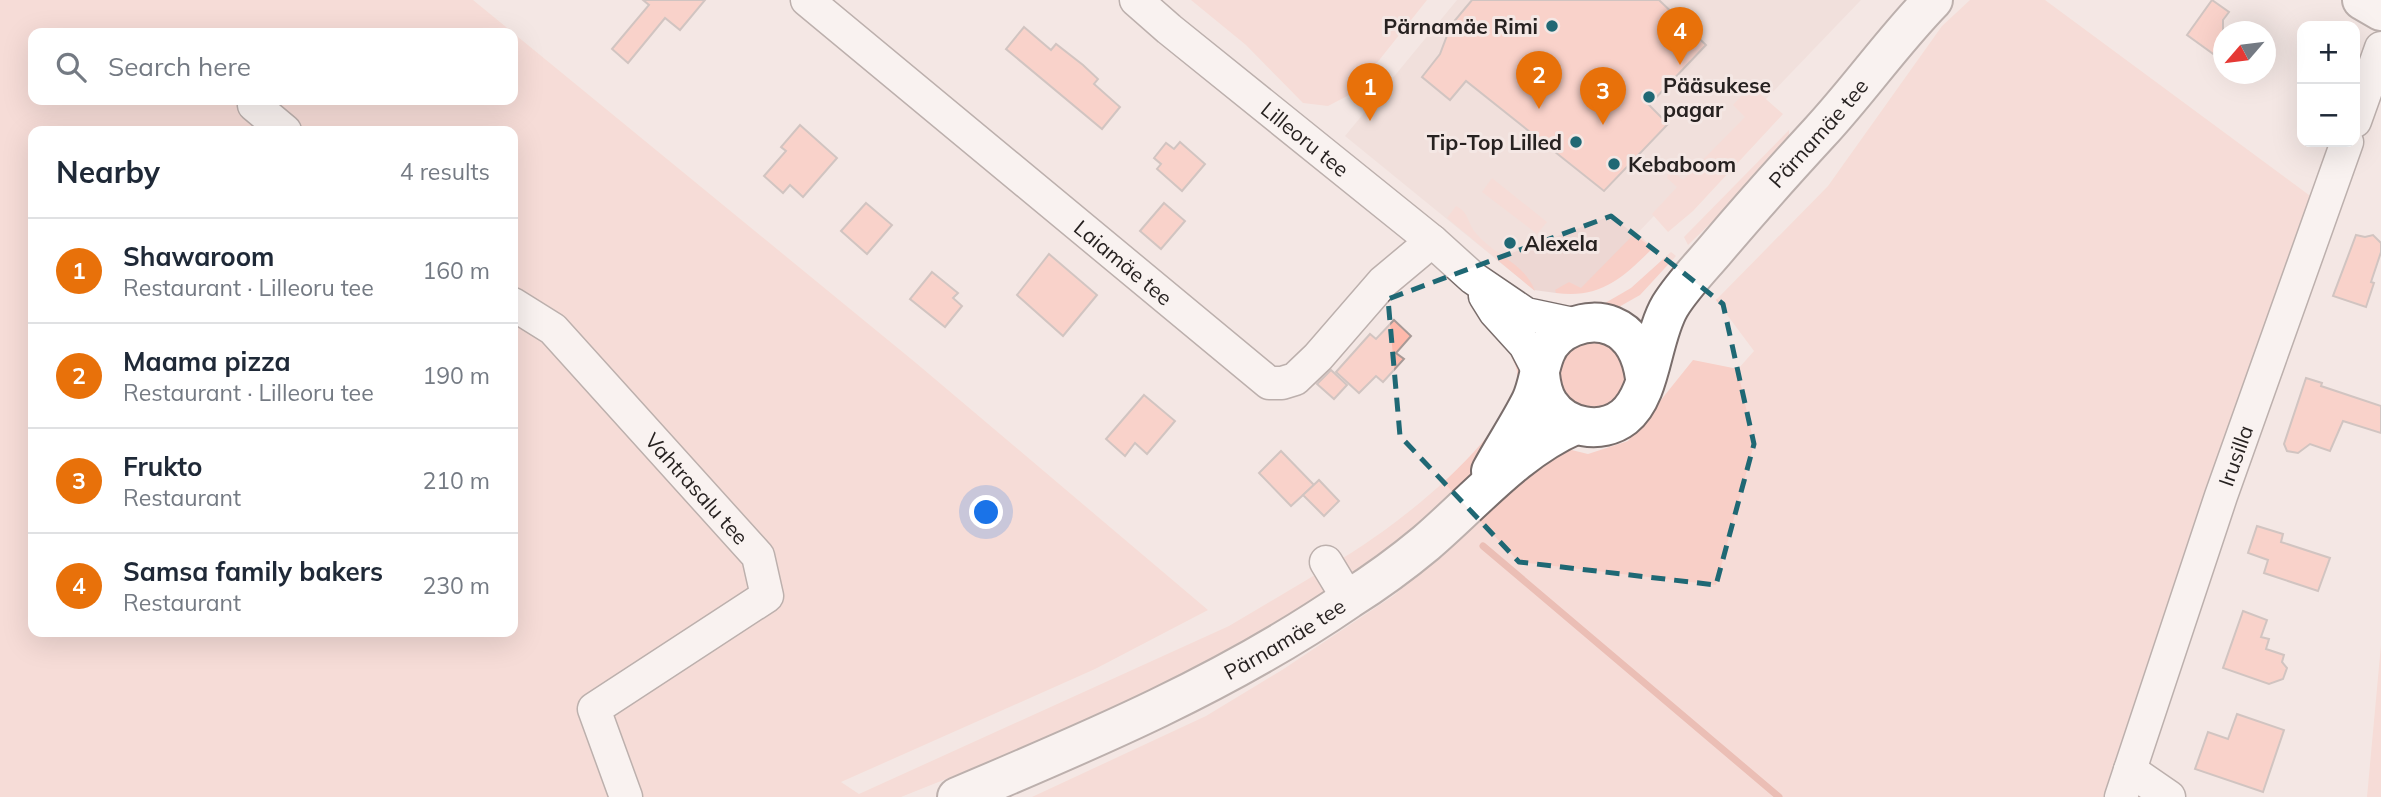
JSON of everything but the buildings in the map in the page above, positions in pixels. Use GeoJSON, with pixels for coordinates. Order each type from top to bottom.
{"type":"FeatureCollection","features":[{"type":"Feature","properties":{"kind":"main road","name":"Pärnamäe tee"},"geometry":{"type":"LineString","coordinates":[[1645,378],[1659,331],[1670,307],[1771,184],[1821,131],[1933,0]]}},
{"type":"Feature","properties":{"kind":"main road"},"geometry":{"type":"LineString","coordinates":[[2362,0],[2381,11]]}},
{"type":"Feature","properties":{"kind":"main road"},"geometry":{"type":"LineString","coordinates":[[1472,502],[1519,425],[1533,397],[1545,353],[1558,335],[1611,320],[1771,184]]}},
{"type":"Feature","properties":{"kind":"main road"},"geometry":{"type":"LineString","coordinates":[[1540,374],[1542,391],[1549,405],[1561,417],[1576,425],[1592,428],[1608,426],[1622,419],[1634,408],[1642,394],[1645,378],[1643,362],[1636,347],[1611,320]]}},
{"type":"Feature","properties":{"kind":"main road","name":"Pärnamäe tee"},"geometry":{"type":"LineString","coordinates":[[957,797],[1106,734],[1191,692],[1278,644],[1349,600],[1424,544],[1531,451],[1555,434],[1576,425]]}},
{"type":"Feature","properties":{"kind":"street","name":"Laiamäe tee"},"geometry":{"type":"LineString","coordinates":[[807,0],[1269,383],[1295,379],[1384,282],[1432,241]]}},
{"type":"Feature","properties":{"kind":"street","name":"Lilleoru tee"},"geometry":{"type":"LineString","coordinates":[[1136,0],[1432,241],[1473,278],[1525,314],[1611,320]]}},
{"type":"Feature","properties":{"kind":"street"},"geometry":{"type":"LineString","coordinates":[[2360,107],[2381,48]]}},
{"type":"Feature","properties":{"kind":"street"},"geometry":{"type":"LineString","coordinates":[[254,105],[279,126]]}},
{"type":"Feature","properties":{"kind":"street","name":"Irusilla"},"geometry":{"type":"LineString","coordinates":[[2169,797],[2126,784],[2221,496],[2345,147]]}},
{"type":"Feature","properties":{"kind":"street","name":"Lilleoru tee"},"geometry":{"type":"LineString","coordinates":[[1473,278],[1495,312],[1525,345],[1540,374]]}},
{"type":"Feature","properties":{"kind":"street","name":"Vahtrasalu tee"},"geometry":{"type":"LineString","coordinates":[[518,307],[553,329],[758,556],[767,597],[594,709],[626,797]]}},
{"type":"Feature","properties":{"kind":"street"},"geometry":{"type":"LineString","coordinates":[[1325,562],[1349,600]]}},
{"type":"Feature","properties":{"kind":"highlighted area"},"geometry":{"type":"Polygon","coordinates":[[[1611,216],[1723,304],[1754,444],[1716,585],[1519,562],[1400,436],[1388,299],[1611,216]]]}},
{"type":"Feature","properties":{"kind":"shaded area"},"geometry":{"type":"Polygon","coordinates":[[[0,0],[473,0],[507,28],[28,28],[28,105],[518,105],[518,37],[916,363],[1208,610],[1095,669],[841,782],[859,794],[1229,626],[1320,572],[1330,589],[1188,674],[1051,737],[901,797],[0,797],[0,0]]]}},
{"type":"Feature","properties":{"kind":"shaded area"},"geometry":{"type":"Polygon","coordinates":[[[1191,0],[1427,0],[1353,93],[1328,106],[1303,103],[1246,45],[1191,0]]]}},
{"type":"Feature","properties":{"kind":"shaded area"},"geometry":{"type":"Polygon","coordinates":[[[1457,0],[1861,0],[1583,290],[1556,293],[1534,290],[1345,136],[1457,0]]]}},
{"type":"Feature","properties":{"kind":"shaded area"},"geometry":{"type":"Polygon","coordinates":[[[1970,0],[2045,0],[2313,198],[2106,797],[1032,797],[1206,716],[1282,670],[1393,596],[1462,538],[1555,446],[1588,454],[1628,441],[1693,360],[1738,369],[1754,351],[1716,300],[1828,186],[1942,26],[1970,0]]]}},
{"type":"Feature","properties":{"kind":"shaded area"},"geometry":{"type":"Polygon","coordinates":[[[1759,93],[1783,114],[1693,211],[1668,232],[1652,214],[1677,187],[1667,178],[1668,172],[1673,171],[1683,180],[1745,117],[1733,105],[1742,95],[1759,93]]]}},
{"type":"Feature","properties":{"kind":"shaded area"},"geometry":{"type":"Polygon","coordinates":[[[1789,130],[1789,138],[1777,159],[1688,245],[1684,237],[1789,130]]]}},
{"type":"Feature","properties":{"kind":"shaded area"},"geometry":{"type":"Polygon","coordinates":[[[1492,178],[1547,222],[1537,234],[1482,192],[1492,178]]]}},
{"type":"Feature","properties":{"kind":"shaded area"},"geometry":{"type":"Polygon","coordinates":[[[1456,206],[1463,211],[1482,240],[1524,273],[1535,291],[1447,218],[1456,206]]]}},
{"type":"Feature","properties":{"kind":"shaded area"},"geometry":{"type":"Polygon","coordinates":[[[1636,232],[1653,248],[1621,277],[1586,293],[1556,293],[1555,290],[1569,282],[1581,288],[1636,232]]]}},
{"type":"Feature","properties":{"kind":"shaded area"},"geometry":{"type":"Polygon","coordinates":[[[1671,252],[1676,256],[1640,295],[1610,312],[1600,306],[1631,288],[1671,252]]]}},
{"type":"Feature","properties":{"kind":"shaded area"},"geometry":{"type":"Polygon","coordinates":[[[1592,341],[1605,344],[1616,351],[1623,362],[1626,375],[1623,388],[1616,399],[1605,406],[1592,409],[1579,406],[1568,399],[1561,388],[1558,375],[1561,362],[1568,351],[1579,344],[1592,341]]]}},
{"type":"Feature","properties":{"kind":"shaded area"},"geometry":{"type":"Polygon","coordinates":[[[1508,344],[1526,375],[1495,450],[1442,510],[1359,570],[1344,577],[1336,562],[1414,507],[1470,456],[1493,429],[1509,403],[1517,378],[1516,366],[1507,348],[1508,344]]]}},
{"type":"Feature","properties":{"kind":"shaded area"},"geometry":{"type":"Polygon","coordinates":[[[2381,645],[2381,797],[2367,797],[2381,645]]]}},
{"type":"Feature","properties":{"kind":"waterway"},"geometry":{"type":"LineString","coordinates":[[1483,546],[1779,797]]}},
{"type":"Feature","properties":{"kind":"place","name":"Pärnamäe Rimi"},"geometry":{"type":"Point","coordinates":[1552,26]}},
{"type":"Feature","properties":{"kind":"place","name":"Samsa family bakers"},"geometry":{"type":"Point","coordinates":[1680,65]}},
{"type":"Feature","properties":{"kind":"place","name":"Pääsukese pagar"},"geometry":{"type":"Point","coordinates":[1649,97]}},
{"type":"Feature","properties":{"kind":"place","name":"Maama pizza"},"geometry":{"type":"Point","coordinates":[1539,109]}},
{"type":"Feature","properties":{"kind":"place","name":"Shawaroom"},"geometry":{"type":"Point","coordinates":[1370,121]}},
{"type":"Feature","properties":{"kind":"place","name":"Frukto"},"geometry":{"type":"Point","coordinates":[1603,125]}},
{"type":"Feature","properties":{"kind":"place","name":"Tip-Top Lilled"},"geometry":{"type":"Point","coordinates":[1576,142]}},
{"type":"Feature","properties":{"kind":"place","name":"Kebaboom"},"geometry":{"type":"Point","coordinates":[1614,164]}},
{"type":"Feature","properties":{"kind":"place","name":"Alexela"},"geometry":{"type":"Point","coordinates":[1510,243]}}]}
